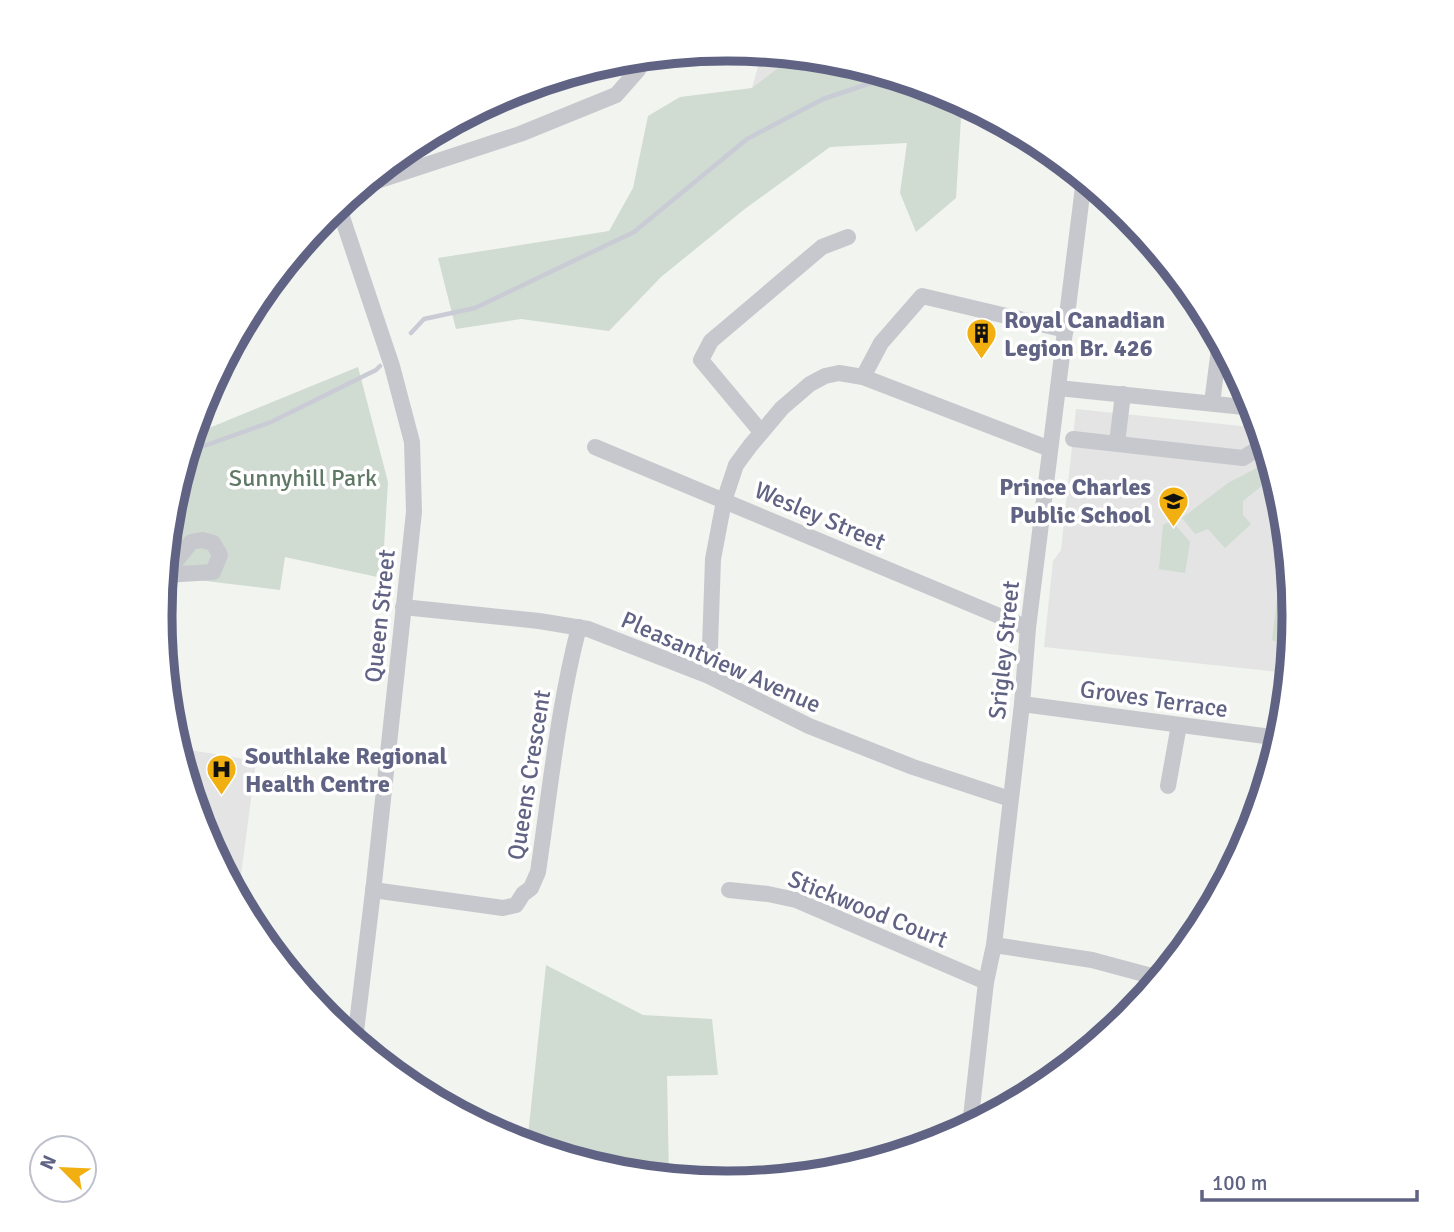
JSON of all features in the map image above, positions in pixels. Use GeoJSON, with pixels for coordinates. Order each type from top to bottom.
{"type":"FeatureCollection","features":[{"type":"Feature","properties":{"kind":"street"},"geometry":{"type":"LineString","coordinates":[[387,178],[520,134],[617,96],[639,69]]}},
{"type":"Feature","properties":{"kind":"street","name":"Srigley Street"},"geometry":{"type":"LineString","coordinates":[[971,1114],[986,982],[994,945],[1028,628],[1083,190]]}},
{"type":"Feature","properties":{"kind":"street","name":"Queen Street"},"geometry":{"type":"LineString","coordinates":[[342,217],[392,366],[412,442],[414,512],[356,1029]]}},
{"type":"Feature","properties":{"kind":"street"},"geometry":{"type":"LineString","coordinates":[[761,432],[701,360],[711,341],[822,247],[848,237]]}},
{"type":"Feature","properties":{"kind":"street"},"geometry":{"type":"LineString","coordinates":[[863,377],[881,343],[922,296],[1066,330]]}},
{"type":"Feature","properties":{"kind":"street"},"geometry":{"type":"LineString","coordinates":[[1212,403],[1218,358]]}},
{"type":"Feature","properties":{"kind":"street"},"geometry":{"type":"LineString","coordinates":[[709,676],[713,559],[724,500],[736,466],[761,432],[782,408],[810,384],[825,376],[839,373],[863,377],[1051,449]]}},
{"type":"Feature","properties":{"kind":"street"},"geometry":{"type":"LineString","coordinates":[[1058,388],[1241,406]]}},
{"type":"Feature","properties":{"kind":"street"},"geometry":{"type":"LineString","coordinates":[[1117,443],[1124,394]]}},
{"type":"Feature","properties":{"kind":"street"},"geometry":{"type":"LineString","coordinates":[[1073,439],[1243,458],[1256,450]]}},
{"type":"Feature","properties":{"kind":"street","name":"Wesley Street"},"geometry":{"type":"LineString","coordinates":[[595,447],[1028,628]]}},
{"type":"Feature","properties":{"kind":"street","name":"Pleasantview Avenue"},"geometry":{"type":"LineString","coordinates":[[403,607],[540,621],[588,629],[709,676],[809,726],[913,767],[1010,799]]}},
{"type":"Feature","properties":{"kind":"street","name":"Queens Crescent"},"geometry":{"type":"LineString","coordinates":[[373,890],[503,908],[516,905],[531,888],[538,872],[569,663],[579,628]]}},
{"type":"Feature","properties":{"kind":"street","name":"Groves Terrace"},"geometry":{"type":"LineString","coordinates":[[1021,704],[1268,737]]}},
{"type":"Feature","properties":{"kind":"street"},"geometry":{"type":"LineString","coordinates":[[1168,786],[1179,726]]}},
{"type":"Feature","properties":{"kind":"street","name":"Stickwood Court"},"geometry":{"type":"LineString","coordinates":[[729,890],[796,900],[986,982]]}},
{"type":"Feature","properties":{"kind":"street"},"geometry":{"type":"LineString","coordinates":[[994,945],[1092,960],[1150,975]]}},
{"type":"Feature","properties":{"kind":"shaded area"},"geometry":{"type":"Polygon","coordinates":[[[759,62],[818,69],[752,88],[759,62]]]}},
{"type":"Feature","properties":{"kind":"shaded area","name":"Prince Charles Public School"},"geometry":{"type":"Polygon","coordinates":[[[1076,409],[1248,427],[1263,472],[1277,544],[1282,616],[1279,672],[1044,647],[1053,561],[1061,550],[1076,409]]]}},
{"type":"Feature","properties":{"kind":"shaded area","name":"Southlake Regional Health Centre"},"geometry":{"type":"Polygon","coordinates":[[[189,750],[256,761],[240,881],[214,828],[189,750]]]}},
{"type":"Feature","properties":{"kind":"green space"},"geometry":{"type":"Polygon","coordinates":[[[781,66],[799,66],[871,80],[961,113],[956,198],[916,232],[900,193],[907,143],[830,147],[746,208],[661,277],[609,331],[521,319],[456,329],[438,258],[609,231],[633,188],[648,116],[680,97],[752,88],[781,66]]]}},
{"type":"Feature","properties":{"kind":"green space","name":"Sunnyhill Park"},"geometry":{"type":"Polygon","coordinates":[[[358,367],[388,482],[382,578],[285,557],[280,590],[173,577],[183,508],[205,430],[358,367]]]}},
{"type":"Feature","properties":{"kind":"green space"},"geometry":{"type":"Polygon","coordinates":[[[1261,465],[1265,483],[1243,501],[1243,515],[1251,524],[1225,548],[1208,529],[1195,534],[1182,518],[1228,483],[1261,465]]]}},
{"type":"Feature","properties":{"kind":"green space"},"geometry":{"type":"Polygon","coordinates":[[[1172,521],[1190,542],[1185,573],[1159,569],[1163,525],[1172,521]]]}},
{"type":"Feature","properties":{"kind":"green space"},"geometry":{"type":"Polygon","coordinates":[[[1279,583],[1281,583],[1281,644],[1272,640],[1279,583]]]}},
{"type":"Feature","properties":{"kind":"green space"},"geometry":{"type":"Polygon","coordinates":[[[546,965],[643,1015],[712,1019],[718,1075],[667,1076],[669,1168],[583,1152],[528,1134],[546,965]]]}},
{"type":"Feature","properties":{"kind":"waterway"},"geometry":{"type":"LineString","coordinates":[[411,333],[424,319],[475,308],[634,232],[747,139],[823,99],[876,81]]}},
{"type":"Feature","properties":{"kind":"waterway"},"geometry":{"type":"LineString","coordinates":[[199,448],[271,422],[380,366]]}},
{"type":"Feature","properties":{"kind":"place","name":"Royal Canadian Legion Br. 426"},"geometry":{"type":"Point","coordinates":[981,361]}},
{"type":"Feature","properties":{"kind":"place","name":"Prince Charles Public School"},"geometry":{"type":"Point","coordinates":[1174,528]}},
{"type":"Feature","properties":{"kind":"place","name":"Southlake Regional Health Centre"},"geometry":{"type":"Point","coordinates":[222,797]}}]}
